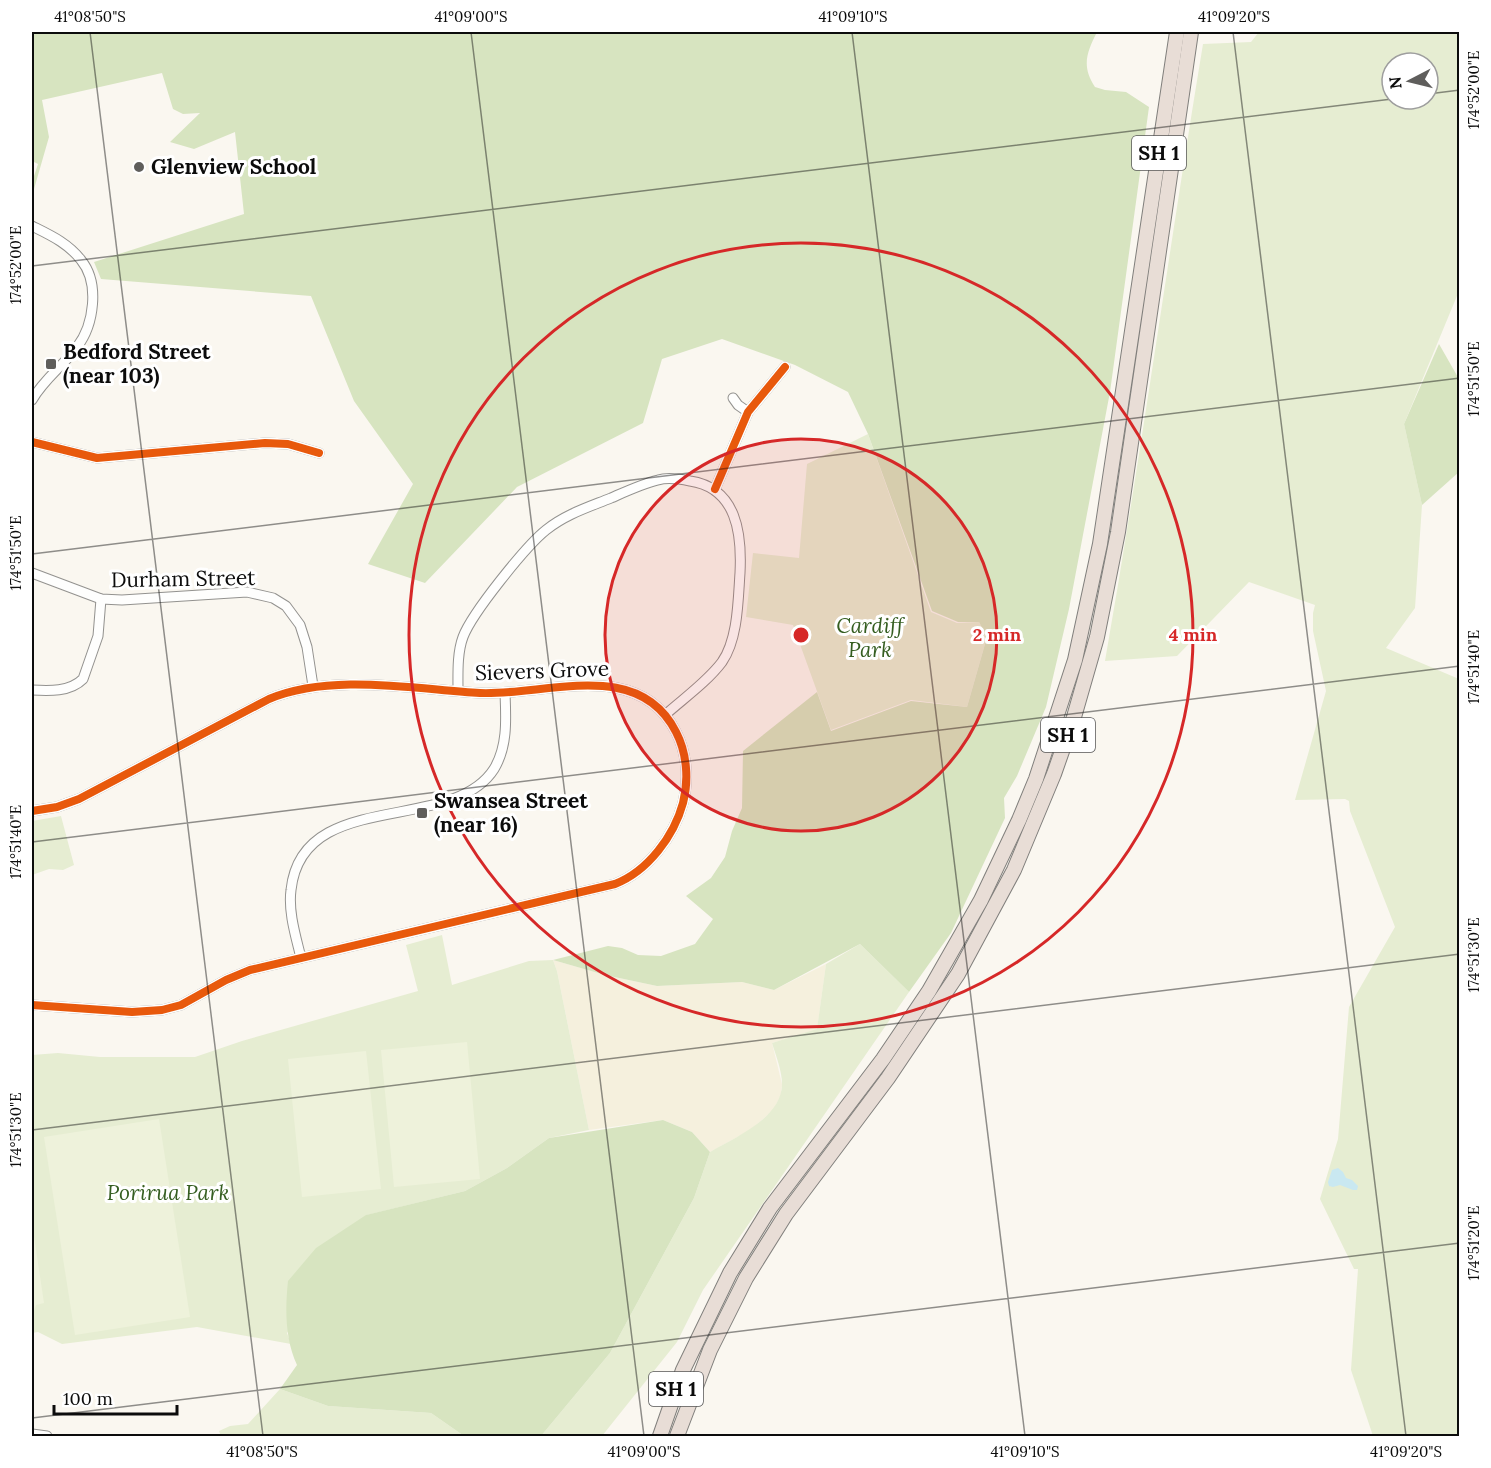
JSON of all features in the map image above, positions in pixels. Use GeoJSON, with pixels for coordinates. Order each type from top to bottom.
{"type":"FeatureCollection","features":[{"type":"Feature","properties":{"kind":"highway","name":"SH 1"},"geometry":{"type":"LineString","coordinates":[[660,1437],[683,1370],[730,1272],[770,1208],[883,1059],[929,991],[981,900],[1035,779],[1075,660],[1100,544],[1177,32]]}},
{"type":"Feature","properties":{"kind":"highway","name":"SH 1"},"geometry":{"type":"LineString","coordinates":[[677,1437],[710,1350],[746,1278],[786,1214],[888,1078],[958,974],[1014,870],[1054,774],[1074,717],[1097,637],[1118,532],[1191,32]]}},
{"type":"Feature","properties":{"kind":"street"},"geometry":{"type":"LineString","coordinates":[[32,226],[57,238],[83,262],[93,296],[90,321],[78,347],[43,382],[32,400]]}},
{"type":"Feature","properties":{"kind":"street"},"geometry":{"type":"LineString","coordinates":[[715,489],[748,412],[786,367]]}},
{"type":"Feature","properties":{"kind":"street"},"geometry":{"type":"LineString","coordinates":[[733,398],[748,412]]}},
{"type":"Feature","properties":{"kind":"street"},"geometry":{"type":"LineString","coordinates":[[32,442],[97,459],[265,443],[288,444],[319,453]]}},
{"type":"Feature","properties":{"kind":"street"},"geometry":{"type":"LineString","coordinates":[[458,691],[460,651],[462,638],[468,625],[505,575],[544,531],[560,519],[660,479],[679,479],[699,482],[715,489],[727,503],[740,531],[740,578],[733,637],[723,660],[665,715]]}},
{"type":"Feature","properties":{"kind":"street","name":"Durham Street"},"geometry":{"type":"LineString","coordinates":[[32,573],[101,598],[122,600],[247,592],[273,598],[286,606],[300,625],[307,647],[314,686]]}},
{"type":"Feature","properties":{"kind":"street"},"geometry":{"type":"LineString","coordinates":[[32,690],[59,690],[79,683],[83,679],[98,636],[101,598]]}},
{"type":"Feature","properties":{"kind":"street","name":"Sievers Grove"},"geometry":{"type":"LineString","coordinates":[[32,811],[57,807],[79,799],[268,699],[293,690],[314,686],[338,685],[505,693],[565,686],[620,687],[634,693],[665,715],[677,734],[686,762],[686,792],[679,816],[648,863],[631,876],[615,884],[238,975],[181,1005],[162,1010],[132,1012],[32,1005]]}},
{"type":"Feature","properties":{"kind":"street"},"geometry":{"type":"LineString","coordinates":[[301,958],[292,917],[290,891],[296,869],[305,851],[320,837],[338,828],[451,799],[477,786],[493,770],[502,748],[505,735],[505,693]]}},
{"type":"Feature","properties":{"kind":"street"},"geometry":{"type":"LineString","coordinates":[[32,1434],[47,1437]]}},
{"type":"Feature","properties":{"kind":"shaded area"},"geometry":{"type":"Polygon","coordinates":[[[553,960],[605,975],[657,986],[742,982],[774,990],[826,964],[817,1030],[772,1043],[782,1084],[781,1095],[774,1109],[752,1129],[710,1152],[692,1132],[663,1120],[589,1130],[553,960]]]}},
{"type":"Feature","properties":{"kind":"green space"},"geometry":{"type":"Polygon","coordinates":[[[32,32],[1097,32],[1087,59],[1088,72],[1095,87],[1126,92],[1149,107],[1110,392],[1069,609],[1046,707],[1017,776],[1004,798],[1005,818],[951,933],[909,992],[860,944],[774,990],[742,982],[657,986],[605,975],[553,960],[608,946],[622,948],[638,955],[661,956],[695,944],[713,919],[686,896],[711,878],[725,857],[732,831],[742,808],[743,751],[817,692],[831,731],[911,701],[967,707],[987,637],[979,622],[958,622],[932,611],[868,434],[848,392],[795,365],[722,339],[662,359],[643,423],[517,487],[425,583],[368,564],[413,484],[354,401],[311,296],[101,279],[94,262],[244,214],[235,132],[194,149],[170,142],[200,113],[183,114],[173,109],[162,73],[42,100],[49,137],[32,196],[32,182],[38,164],[32,161],[32,32]]]}},
{"type":"Feature","properties":{"kind":"green space"},"geometry":{"type":"Polygon","coordinates":[[[1259,32],[1459,32],[1459,291],[1404,424],[1422,505],[1415,608],[1386,648],[1459,679],[1459,1436],[1373,1436],[1351,1370],[1358,1269],[1354,1269],[1320,1199],[1338,1139],[1349,1007],[1395,927],[1350,811],[1349,801],[1345,799],[1295,800],[1326,691],[1313,631],[1315,605],[1249,582],[1177,656],[1105,661],[1203,44],[1251,42],[1259,32]]]}},
{"type":"Feature","properties":{"kind":"green space"},"geometry":{"type":"Polygon","coordinates":[[[1439,344],[1459,379],[1459,472],[1422,505],[1404,424],[1439,344]]]}},
{"type":"Feature","properties":{"kind":"green space","name":"Cardiff Park"},"geometry":{"type":"Polygon","coordinates":[[[868,434],[931,612],[957,623],[979,622],[987,637],[967,707],[911,700],[831,730],[793,625],[746,617],[753,553],[799,558],[807,464],[868,434]]]}},
{"type":"Feature","properties":{"kind":"green space"},"geometry":{"type":"Polygon","coordinates":[[[61,816],[74,865],[63,870],[49,869],[32,875],[32,821],[61,816]]]}},
{"type":"Feature","properties":{"kind":"green space","name":"Porirua Park"},"geometry":{"type":"Polygon","coordinates":[[[442,935],[452,985],[529,961],[553,960],[589,1130],[549,1138],[507,1168],[465,1191],[367,1215],[287,1333],[291,1344],[197,1327],[62,1344],[38,1332],[32,1333],[32,1055],[58,1053],[100,1057],[195,1057],[242,1041],[418,991],[406,945],[442,935]]]}},
{"type":"Feature","properties":{"kind":"green space"},"geometry":{"type":"Polygon","coordinates":[[[860,944],[909,992],[703,1290],[677,1342],[602,1436],[541,1436],[610,1353],[694,1198],[710,1152],[744,1133],[766,1117],[774,1107],[780,1096],[782,1084],[772,1043],[817,1029],[826,964],[860,944]]]}},
{"type":"Feature","properties":{"kind":"green space"},"geometry":{"type":"Polygon","coordinates":[[[467,1042],[480,1179],[394,1187],[381,1050],[467,1042]]]}},
{"type":"Feature","properties":{"kind":"green space"},"geometry":{"type":"Polygon","coordinates":[[[366,1051],[381,1189],[302,1197],[288,1059],[366,1051]]]}},
{"type":"Feature","properties":{"kind":"green space"},"geometry":{"type":"Polygon","coordinates":[[[159,1119],[190,1317],[75,1335],[44,1137],[159,1119]]]}},
{"type":"Feature","properties":{"kind":"green space"},"geometry":{"type":"Polygon","coordinates":[[[663,1120],[692,1132],[710,1152],[694,1198],[610,1353],[541,1436],[464,1436],[431,1413],[328,1406],[280,1389],[297,1365],[290,1345],[287,1324],[288,1281],[316,1248],[366,1215],[465,1191],[507,1168],[549,1138],[663,1120]]]}},
{"type":"Feature","properties":{"kind":"green space"},"geometry":{"type":"Polygon","coordinates":[[[32,1223],[44,1303],[36,1305],[34,1311],[32,1311],[32,1223]]]}},
{"type":"Feature","properties":{"kind":"green space"},"geometry":{"type":"Polygon","coordinates":[[[280,1389],[328,1406],[431,1413],[464,1436],[221,1436],[219,1431],[230,1426],[248,1424],[280,1389]]]}},
{"type":"Feature","properties":{"kind":"water"},"geometry":{"type":"Polygon","coordinates":[[[1338,1168],[1346,1178],[1358,1186],[1357,1190],[1340,1185],[1329,1186],[1332,1170],[1338,1168]]]}},
{"type":"Feature","properties":{"kind":"cycle path"},"geometry":{"type":"LineString","coordinates":[[715,489],[748,412],[785,367]]}},
{"type":"Feature","properties":{"kind":"cycle path"},"geometry":{"type":"LineString","coordinates":[[32,442],[97,458],[265,443],[288,444],[319,453]]}},
{"type":"Feature","properties":{"kind":"cycle path"},"geometry":{"type":"LineString","coordinates":[[32,811],[57,807],[79,799],[269,699],[293,691],[346,685],[401,686],[480,693],[561,687],[614,687],[638,695],[659,709],[680,740],[686,767],[683,803],[666,840],[649,861],[615,884],[250,970],[226,980],[181,1005],[162,1010],[132,1012],[32,1005]]}},
{"type":"Feature","properties":{"kind":"place","name":"Glenview School"},"geometry":{"type":"Point","coordinates":[139,167]}},
{"type":"Feature","properties":{"kind":"place","name":"Bedford Street (near 103)"},"geometry":{"type":"Point","coordinates":[51,364]}},
{"type":"Feature","properties":{"kind":"place","name":"Swansea Street (near 16)"},"geometry":{"type":"Point","coordinates":[422,813]}}]}
